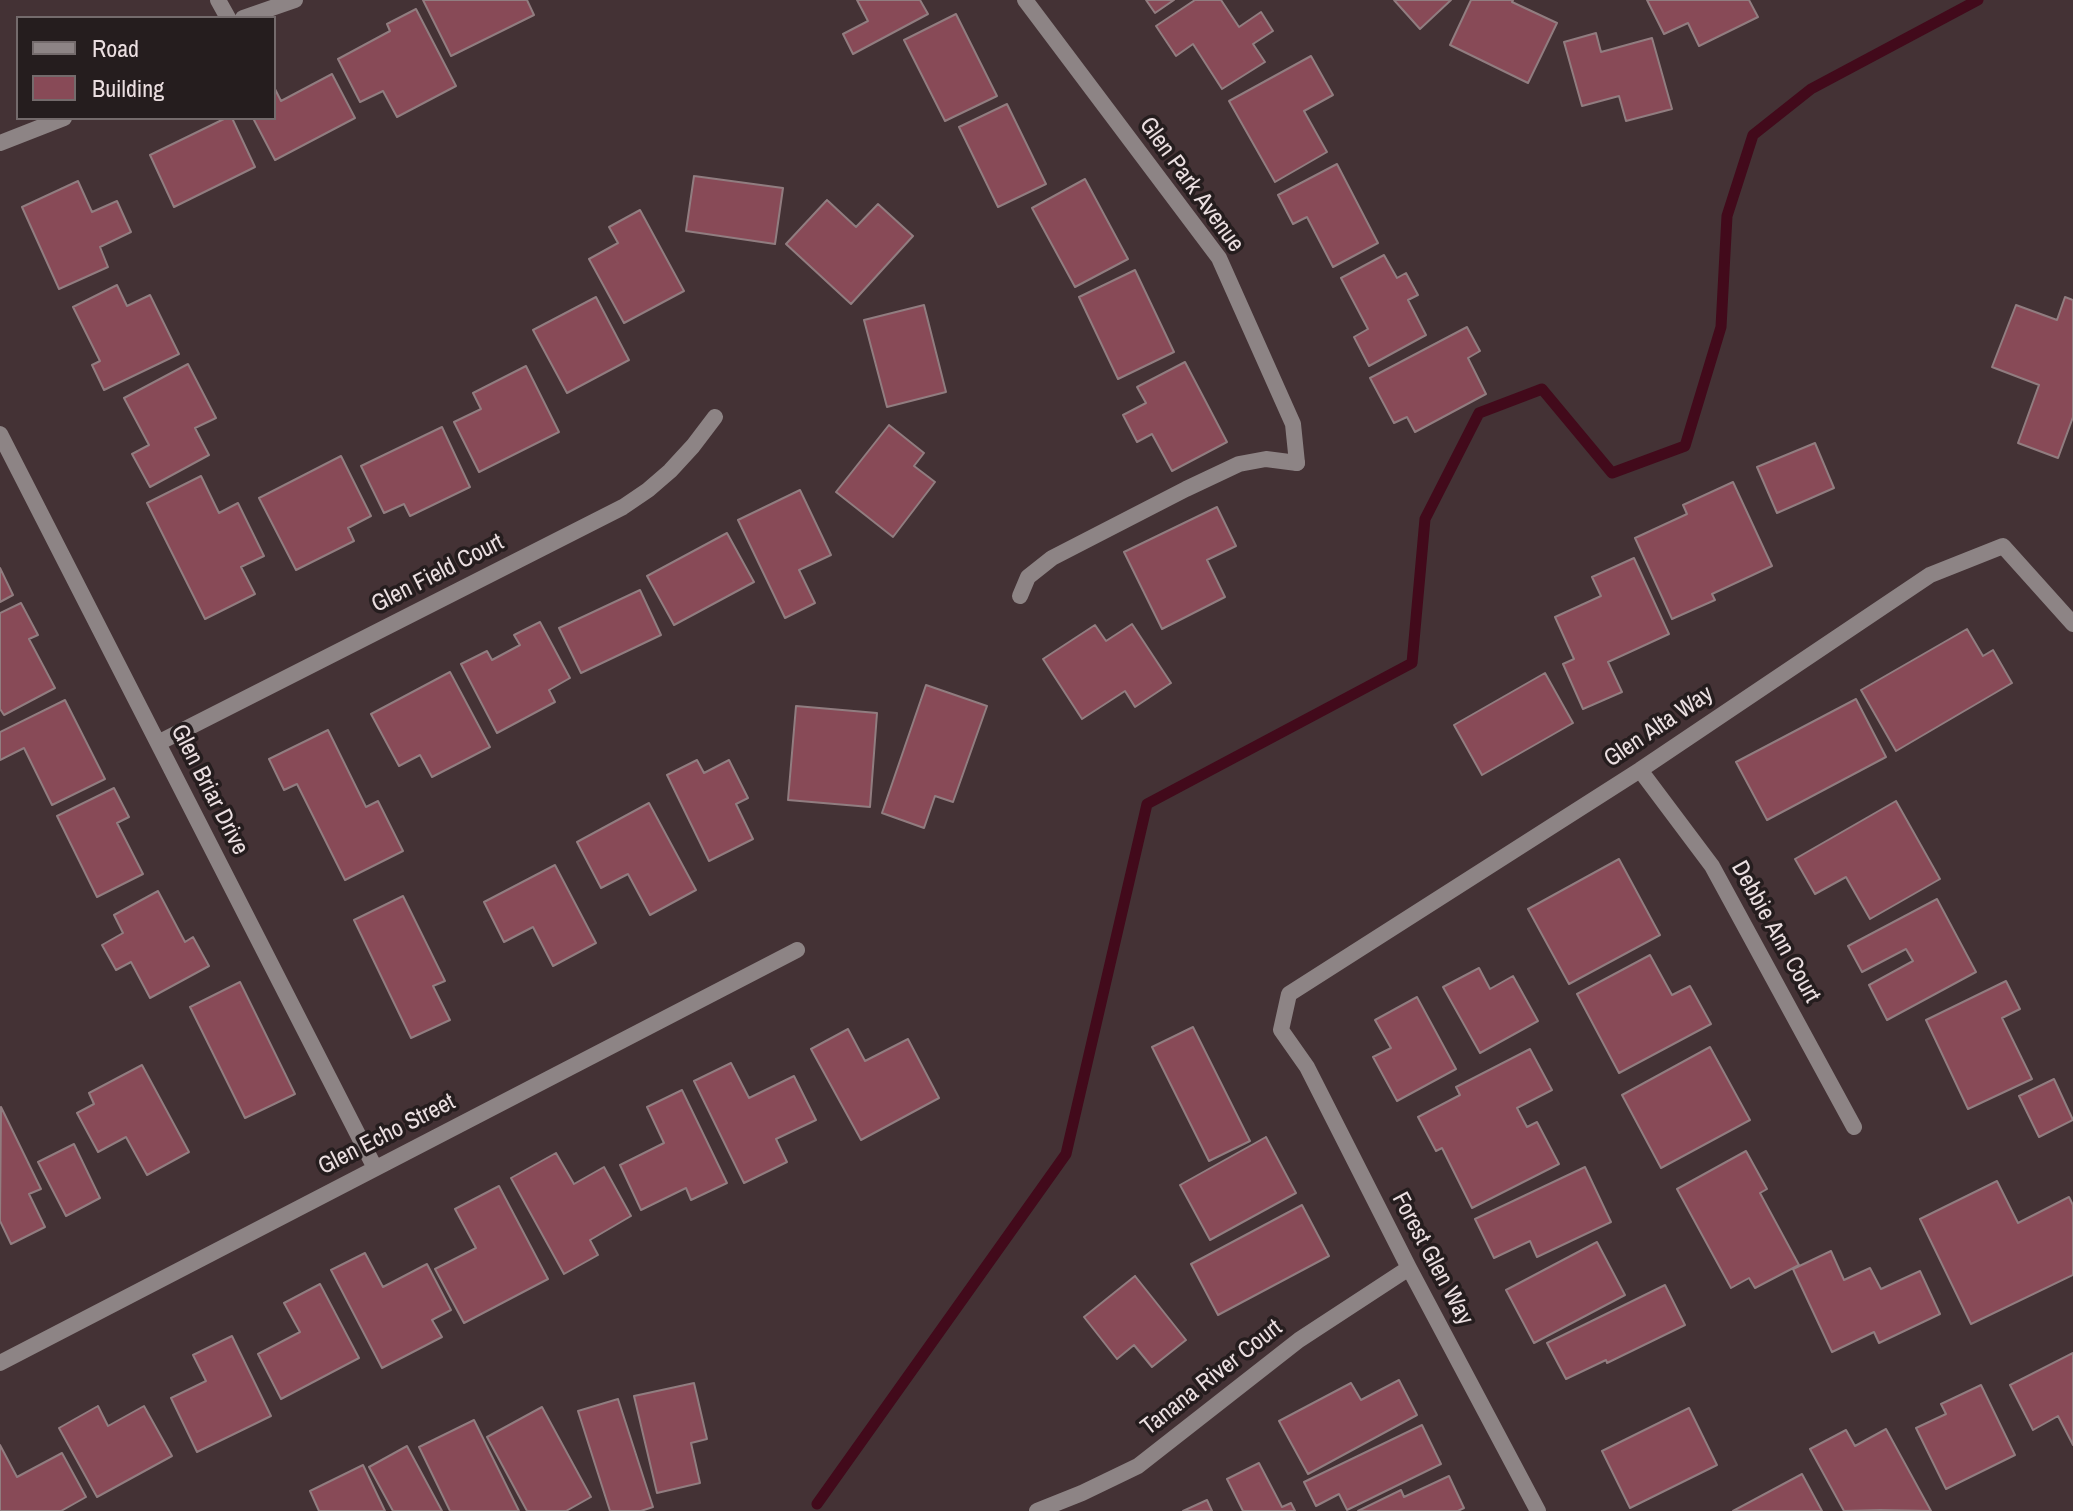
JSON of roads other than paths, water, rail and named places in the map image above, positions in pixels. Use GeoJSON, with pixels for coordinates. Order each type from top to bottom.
{"type":"FeatureCollection","features":[{"type":"Feature","properties":{"kind":"street"},"geometry":{"type":"LineString","coordinates":[[249,16],[295,0]]}},
{"type":"Feature","properties":{"kind":"street","name":"Glen Park Avenue"},"geometry":{"type":"LineString","coordinates":[[1020,596],[1028,577],[1052,558],[1199,483],[1239,464],[1266,459],[1297,463],[1293,424],[1219,258],[1025,0]]}},
{"type":"Feature","properties":{"kind":"street"},"geometry":{"type":"LineString","coordinates":[[0,143],[59,120]]}},
{"type":"Feature","properties":{"kind":"street","name":"Glen Field Court"},"geometry":{"type":"LineString","coordinates":[[158,743],[623,507],[670,471],[715,417]]}},
{"type":"Feature","properties":{"kind":"street","name":"Glen Briar Drive"},"geometry":{"type":"LineString","coordinates":[[0,434],[375,1168]]}},
{"type":"Feature","properties":{"kind":"street","name":"Glen Alta Way"},"geometry":{"type":"LineString","coordinates":[[1281,1030],[1289,994],[1640,770],[1930,575],[2003,546],[2073,624]]}},
{"type":"Feature","properties":{"kind":"street","name":"Debbie Ann Court"},"geometry":{"type":"LineString","coordinates":[[1640,770],[1712,866],[1854,1127]]}},
{"type":"Feature","properties":{"kind":"street","name":"Glen Echo Street"},"geometry":{"type":"LineString","coordinates":[[0,1363],[797,950]]}},
{"type":"Feature","properties":{"kind":"street","name":"Forest Glen Way"},"geometry":{"type":"LineString","coordinates":[[1281,1030],[1307,1067],[1538,1511]]}},
{"type":"Feature","properties":{"kind":"street","name":"Tanana River Court"},"geometry":{"type":"LineString","coordinates":[[1037,1511],[1138,1466],[1299,1340],[1409,1268]]}},
{"type":"Feature","properties":{"kind":"waterway"},"geometry":{"type":"LineString","coordinates":[[817,1504],[1066,1154],[1147,804],[1412,663],[1425,519],[1479,413],[1542,389],[1612,473],[1685,446],[1721,327],[1727,216],[1753,135],[1811,89],[1978,0]]}}]}
